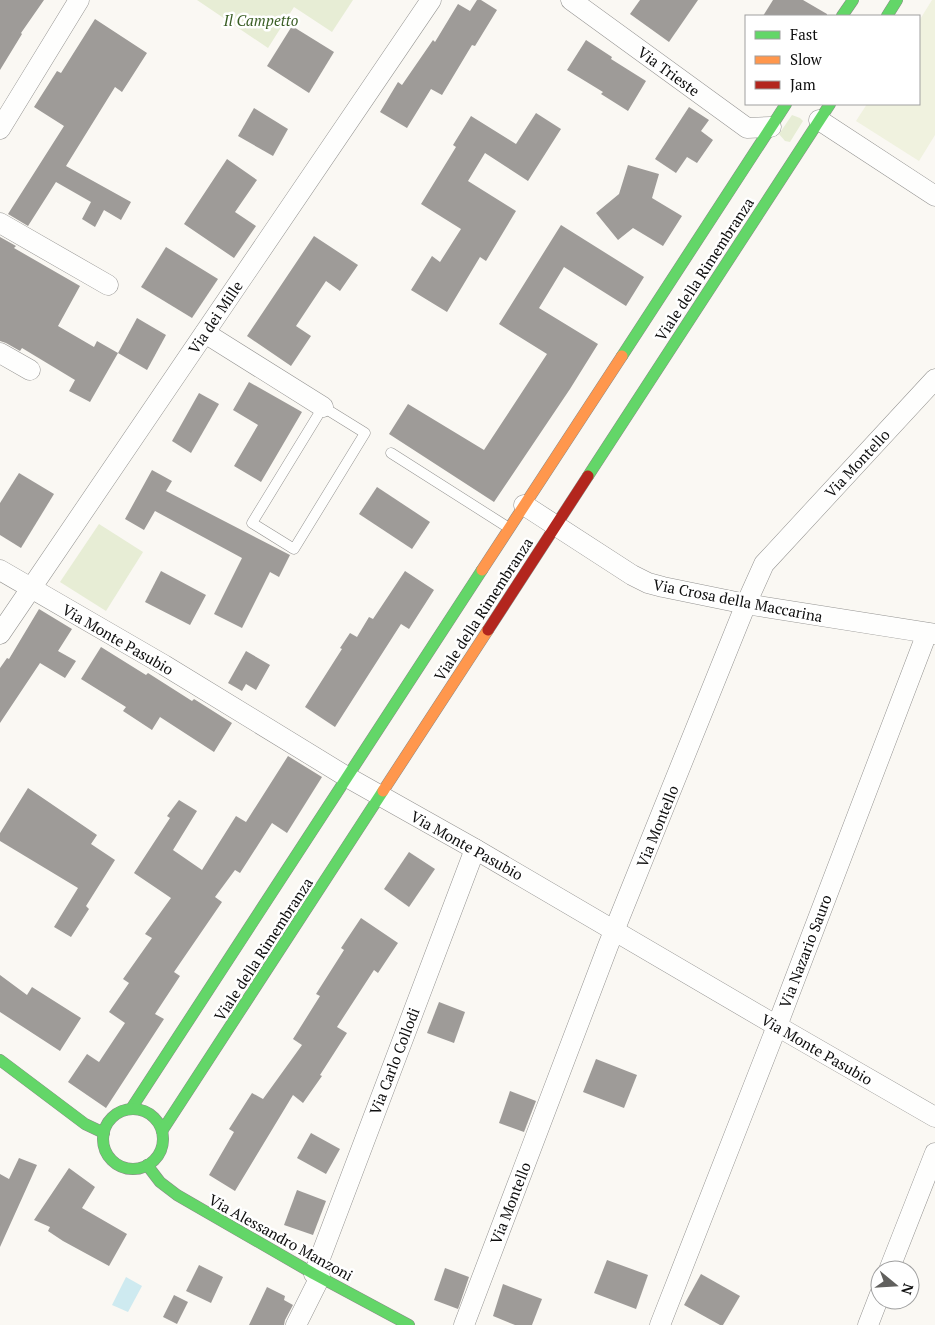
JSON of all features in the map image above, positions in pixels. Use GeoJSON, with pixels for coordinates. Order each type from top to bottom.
{"type":"FeatureCollection","features":[{"type":"Feature","properties":{"kind":"street"},"geometry":{"type":"LineString","coordinates":[[0,129],[79,0]]}},
{"type":"Feature","properties":{"kind":"street","name":"Via dei Mille"},"geometry":{"type":"LineString","coordinates":[[0,634],[431,0]]}},
{"type":"Feature","properties":{"kind":"street","name":"Via Trieste"},"geometry":{"type":"LineString","coordinates":[[571,0],[747,128],[768,132]]}},
{"type":"Feature","properties":{"kind":"street"},"geometry":{"type":"LineString","coordinates":[[843,15],[853,0]]}},
{"type":"Feature","properties":{"kind":"street"},"geometry":{"type":"LineString","coordinates":[[888,15],[898,0]]}},
{"type":"Feature","properties":{"kind":"street","name":"Viale della Rimembranza"},"geometry":{"type":"LineString","coordinates":[[131,1109],[785,105]]}},
{"type":"Feature","properties":{"kind":"street"},"geometry":{"type":"LineString","coordinates":[[820,112],[935,196]]}},
{"type":"Feature","properties":{"kind":"street","name":"Viale della Rimembranza"},"geometry":{"type":"LineString","coordinates":[[162,1131],[793,160],[820,112]]}},
{"type":"Feature","properties":{"kind":"street"},"geometry":{"type":"LineString","coordinates":[[768,132],[766,144],[770,150]]}},
{"type":"Feature","properties":{"kind":"street"},"geometry":{"type":"LineString","coordinates":[[779,158],[793,160]]}},
{"type":"Feature","properties":{"kind":"street"},"geometry":{"type":"LineString","coordinates":[[0,223],[108,285]]}},
{"type":"Feature","properties":{"kind":"street"},"geometry":{"type":"LineString","coordinates":[[205,333],[324,408]]}},
{"type":"Feature","properties":{"kind":"street"},"geometry":{"type":"LineString","coordinates":[[0,353],[30,370]]}},
{"type":"Feature","properties":{"kind":"street","name":"Via Montello"},"geometry":{"type":"LineString","coordinates":[[464,1325],[615,930],[746,604],[764,564],[935,379]]}},
{"type":"Feature","properties":{"kind":"street","name":"Via Crosa della Maccarina"},"geometry":{"type":"LineString","coordinates":[[524,505],[648,583],[746,604],[931,634]]}},
{"type":"Feature","properties":{"kind":"street","name":"Via Monte Pasubio"},"geometry":{"type":"LineString","coordinates":[[0,570],[164,665],[347,778],[475,849],[935,1117]]}},
{"type":"Feature","properties":{"kind":"street","name":"Via Nazario Sauro"},"geometry":{"type":"LineString","coordinates":[[660,1325],[931,634]]}},
{"type":"Feature","properties":{"kind":"street","name":"Via Carlo Collodi"},"geometry":{"type":"LineString","coordinates":[[296,1325],[317,1275],[475,849]]}},
{"type":"Feature","properties":{"kind":"street"},"geometry":{"type":"LineString","coordinates":[[0,1060],[85,1124],[104,1132]]}},
{"type":"Feature","properties":{"kind":"street"},"geometry":{"type":"LineString","coordinates":[[139,1109],[147,1112],[159,1123],[162,1131],[161,1151],[155,1159],[139,1168],[131,1169],[115,1163],[105,1149],[104,1132],[111,1119],[124,1110],[139,1109]]}},
{"type":"Feature","properties":{"kind":"street"},"geometry":{"type":"LineString","coordinates":[[893,1260],[935,1153]]}},
{"type":"Feature","properties":{"kind":"street","name":"Via Alessandro Manzoni"},"geometry":{"type":"LineString","coordinates":[[147,1165],[156,1179],[177,1195],[409,1325]]}},
{"type":"Feature","properties":{"kind":"street"},"geometry":{"type":"LineString","coordinates":[[868,1325],[874,1310]]}},
{"type":"Feature","properties":{"kind":"lane"},"geometry":{"type":"LineString","coordinates":[[324,408],[365,433],[294,549],[252,523],[324,408]]}},
{"type":"Feature","properties":{"kind":"lane"},"geometry":{"type":"LineString","coordinates":[[391,453],[510,528]]}},
{"type":"Feature","properties":{"kind":"green space","name":"Il Campetto"},"geometry":{"type":"Polygon","coordinates":[[[197,0],[353,0],[332,32],[294,7],[268,48],[197,0]]]}},
{"type":"Feature","properties":{"kind":"green space"},"geometry":{"type":"Polygon","coordinates":[[[932,0],[935,0],[935,135],[919,161],[856,121],[866,105],[920,105],[920,19],[932,0]]]}},
{"type":"Feature","properties":{"kind":"green space"},"geometry":{"type":"Polygon","coordinates":[[[792,115],[803,121],[790,142],[785,141],[779,134],[792,115]]]}},
{"type":"Feature","properties":{"kind":"green space"},"geometry":{"type":"Polygon","coordinates":[[[99,524],[143,552],[106,611],[60,582],[99,524]]]}},
{"type":"Feature","properties":{"kind":"water"},"geometry":{"type":"Polygon","coordinates":[[[126,1277],[142,1286],[128,1312],[112,1305],[126,1277]]]}},
{"type":"Feature","properties":{"kind":"building"},"geometry":{"type":"Polygon","coordinates":[[[0,0],[44,0],[21,33],[0,70],[0,0]]]}},
{"type":"Feature","properties":{"kind":"building"},"geometry":{"type":"Polygon","coordinates":[[[477,0],[481,0],[497,10],[475,46],[472,45],[442,95],[431,89],[407,128],[380,112],[398,82],[402,85],[433,40],[435,42],[458,4],[470,11],[477,0]]]}},
{"type":"Feature","properties":{"kind":"building"},"geometry":{"type":"Polygon","coordinates":[[[640,0],[698,0],[669,42],[630,14],[640,0]]]}},
{"type":"Feature","properties":{"kind":"building"},"geometry":{"type":"Polygon","coordinates":[[[773,0],[803,0],[827,14],[827,15],[764,15],[773,0]]]}},
{"type":"Feature","properties":{"kind":"building"},"geometry":{"type":"Polygon","coordinates":[[[95,19],[147,53],[122,92],[115,87],[66,166],[131,202],[121,220],[104,210],[95,227],[82,219],[91,202],[56,182],[28,226],[8,214],[64,126],[34,107],[57,71],[61,73],[95,19]]]}},
{"type":"Feature","properties":{"kind":"building"},"geometry":{"type":"Polygon","coordinates":[[[292,26],[334,52],[309,93],[267,66],[292,26]]]}},
{"type":"Feature","properties":{"kind":"building"},"geometry":{"type":"Polygon","coordinates":[[[586,40],[612,57],[611,59],[646,81],[628,111],[601,94],[603,92],[567,70],[586,40]]]}},
{"type":"Feature","properties":{"kind":"building"},"geometry":{"type":"Polygon","coordinates":[[[689,107],[709,120],[701,131],[713,140],[697,163],[687,157],[676,173],[655,159],[689,107]]]}},
{"type":"Feature","properties":{"kind":"building"},"geometry":{"type":"Polygon","coordinates":[[[254,108],[288,129],[273,156],[238,136],[254,108]]]}},
{"type":"Feature","properties":{"kind":"building"},"geometry":{"type":"Polygon","coordinates":[[[536,113],[561,129],[528,181],[485,153],[468,181],[516,211],[486,261],[480,257],[447,312],[411,290],[432,256],[440,262],[461,229],[421,204],[456,147],[453,145],[471,116],[516,144],[536,113]]]}},
{"type":"Feature","properties":{"kind":"building"},"geometry":{"type":"Polygon","coordinates":[[[227,159],[257,180],[235,212],[256,226],[234,258],[184,224],[227,159]]]}},
{"type":"Feature","properties":{"kind":"building"},"geometry":{"type":"Polygon","coordinates":[[[628,165],[659,174],[652,198],[682,216],[663,246],[633,228],[618,240],[596,213],[619,194],[628,165]]]}},
{"type":"Feature","properties":{"kind":"building"},"geometry":{"type":"Polygon","coordinates":[[[561,225],[644,277],[626,306],[564,267],[539,308],[598,344],[494,502],[389,434],[408,404],[484,450],[547,354],[499,324],[561,225]]]}},
{"type":"Feature","properties":{"kind":"building"},"geometry":{"type":"Polygon","coordinates":[[[314,236],[358,265],[340,291],[326,281],[296,326],[311,336],[291,366],[247,336],[314,236]]]}},
{"type":"Feature","properties":{"kind":"building"},"geometry":{"type":"Polygon","coordinates":[[[0,237],[16,246],[14,248],[80,286],[58,326],[94,347],[97,341],[118,353],[90,402],[69,391],[75,380],[22,348],[20,351],[0,341],[0,237]]]}},
{"type":"Feature","properties":{"kind":"building"},"geometry":{"type":"Polygon","coordinates":[[[166,247],[218,279],[192,318],[141,287],[166,247]]]}},
{"type":"Feature","properties":{"kind":"building"},"geometry":{"type":"Polygon","coordinates":[[[137,318],[166,335],[147,370],[118,353],[137,318]]]}},
{"type":"Feature","properties":{"kind":"building"},"geometry":{"type":"Polygon","coordinates":[[[249,382],[302,412],[261,482],[234,466],[258,425],[233,410],[249,382]]]}},
{"type":"Feature","properties":{"kind":"building"},"geometry":{"type":"Polygon","coordinates":[[[199,393],[219,404],[191,453],[172,441],[199,393]]]}},
{"type":"Feature","properties":{"kind":"building"},"geometry":{"type":"Polygon","coordinates":[[[152,470],[172,481],[166,491],[290,555],[279,577],[270,572],[242,628],[214,614],[242,558],[155,511],[144,530],[125,519],[152,470]]]}},
{"type":"Feature","properties":{"kind":"building"},"geometry":{"type":"Polygon","coordinates":[[[19,473],[54,494],[21,548],[0,535],[0,503],[19,473]]]}},
{"type":"Feature","properties":{"kind":"building"},"geometry":{"type":"Polygon","coordinates":[[[377,487],[430,522],[412,549],[359,514],[377,487]]]}},
{"type":"Feature","properties":{"kind":"building"},"geometry":{"type":"Polygon","coordinates":[[[161,571],[206,595],[190,625],[145,602],[161,571]]]}},
{"type":"Feature","properties":{"kind":"building"},"geometry":{"type":"Polygon","coordinates":[[[405,571],[434,590],[409,629],[401,624],[335,727],[305,707],[350,633],[357,637],[369,617],[373,619],[405,571]]]}},
{"type":"Feature","properties":{"kind":"building"},"geometry":{"type":"Polygon","coordinates":[[[39,609],[72,629],[58,651],[76,661],[65,678],[40,663],[0,723],[0,668],[7,658],[9,659],[39,609]]]}},
{"type":"Feature","properties":{"kind":"building"},"geometry":{"type":"Polygon","coordinates":[[[101,647],[146,675],[148,673],[192,701],[194,699],[232,723],[214,752],[160,717],[152,730],[123,711],[126,707],[81,679],[101,647]]]}},
{"type":"Feature","properties":{"kind":"building"},"geometry":{"type":"Polygon","coordinates":[[[246,651],[270,665],[256,690],[246,684],[242,691],[228,683],[246,651]]]}},
{"type":"Feature","properties":{"kind":"building"},"geometry":{"type":"Polygon","coordinates":[[[288,756],[322,777],[287,833],[272,823],[240,873],[235,870],[215,897],[222,902],[174,972],[180,976],[155,1014],[164,1019],[106,1108],[68,1082],[87,1054],[99,1062],[125,1023],[109,1012],[129,983],[123,979],[152,938],[145,934],[171,898],[134,873],[170,818],[167,816],[179,800],[197,811],[173,850],[202,870],[236,816],[246,822],[288,756]]]}},
{"type":"Feature","properties":{"kind":"building"},"geometry":{"type":"Polygon","coordinates":[[[28,788],[97,835],[91,844],[115,860],[86,906],[89,909],[71,937],[54,927],[78,888],[0,841],[0,833],[28,788]]]}},
{"type":"Feature","properties":{"kind":"building"},"geometry":{"type":"Polygon","coordinates":[[[409,852],[435,869],[409,907],[384,889],[409,852]]]}},
{"type":"Feature","properties":{"kind":"building"},"geometry":{"type":"Polygon","coordinates":[[[361,918],[398,943],[378,973],[374,970],[337,1027],[347,1033],[320,1075],[322,1076],[303,1103],[293,1095],[235,1191],[209,1175],[234,1132],[229,1129],[252,1093],[263,1099],[302,1045],[293,1039],[320,996],[316,994],[344,950],[341,948],[361,918]]]}},
{"type":"Feature","properties":{"kind":"building"},"geometry":{"type":"Polygon","coordinates":[[[0,975],[27,995],[32,987],[81,1018],[60,1051],[0,1012],[0,975]]]}},
{"type":"Feature","properties":{"kind":"building"},"geometry":{"type":"Polygon","coordinates":[[[439,1002],[465,1012],[454,1043],[427,1033],[439,1002]]]}},
{"type":"Feature","properties":{"kind":"building"},"geometry":{"type":"Polygon","coordinates":[[[596,1059],[637,1075],[624,1108],[583,1092],[596,1059]]]}},
{"type":"Feature","properties":{"kind":"building"},"geometry":{"type":"Polygon","coordinates":[[[510,1091],[536,1101],[524,1132],[499,1123],[510,1091]]]}},
{"type":"Feature","properties":{"kind":"building"},"geometry":{"type":"Polygon","coordinates":[[[311,1133],[340,1149],[326,1174],[297,1158],[311,1133]]]}},
{"type":"Feature","properties":{"kind":"building"},"geometry":{"type":"Polygon","coordinates":[[[19,1158],[37,1165],[0,1247],[0,1174],[9,1179],[19,1158]]]}},
{"type":"Feature","properties":{"kind":"building"},"geometry":{"type":"Polygon","coordinates":[[[69,1168],[95,1187],[82,1208],[127,1234],[109,1266],[63,1241],[48,1231],[50,1227],[34,1220],[69,1168]]]}},
{"type":"Feature","properties":{"kind":"building"},"geometry":{"type":"Polygon","coordinates":[[[297,1190],[326,1201],[313,1235],[284,1225],[297,1190]]]}},
{"type":"Feature","properties":{"kind":"building"},"geometry":{"type":"Polygon","coordinates":[[[607,1260],[648,1275],[636,1309],[594,1293],[607,1260]]]}},
{"type":"Feature","properties":{"kind":"building"},"geometry":{"type":"Polygon","coordinates":[[[199,1265],[223,1277],[211,1303],[186,1291],[199,1265]]]}},
{"type":"Feature","properties":{"kind":"building"},"geometry":{"type":"Polygon","coordinates":[[[445,1268],[469,1277],[458,1309],[434,1300],[445,1268]]]}},
{"type":"Feature","properties":{"kind":"building"},"geometry":{"type":"Polygon","coordinates":[[[701,1274],[740,1296],[723,1325],[684,1305],[701,1274]]]}},
{"type":"Feature","properties":{"kind":"building"},"geometry":{"type":"Polygon","coordinates":[[[503,1284],[542,1299],[532,1325],[515,1325],[493,1316],[503,1284]]]}},
{"type":"Feature","properties":{"kind":"building"},"geometry":{"type":"Polygon","coordinates":[[[267,1287],[285,1296],[284,1300],[293,1305],[284,1325],[249,1325],[267,1287]]]}},
{"type":"Feature","properties":{"kind":"building"},"geometry":{"type":"Polygon","coordinates":[[[174,1295],[188,1302],[177,1324],[163,1317],[174,1295]]]}},
{"type":"Feature","properties":{"kind":"traffic: fast"},"geometry":{"type":"LineString","coordinates":[[843,15],[853,0]]}},
{"type":"Feature","properties":{"kind":"traffic: fast"},"geometry":{"type":"LineString","coordinates":[[888,15],[897,0]]}},
{"type":"Feature","properties":{"kind":"traffic: fast"},"geometry":{"type":"LineString","coordinates":[[622,356],[785,105]]}},
{"type":"Feature","properties":{"kind":"traffic: fast"},"geometry":{"type":"LineString","coordinates":[[588,476],[829,105]]}},
{"type":"Feature","properties":{"kind":"traffic: fast"},"geometry":{"type":"LineString","coordinates":[[131,1109],[482,570]]}},
{"type":"Feature","properties":{"kind":"traffic: fast"},"geometry":{"type":"LineString","coordinates":[[162,1131],[383,791]]}},
{"type":"Feature","properties":{"kind":"traffic: fast"},"geometry":{"type":"LineString","coordinates":[[0,1060],[85,1124],[104,1133]]}},
{"type":"Feature","properties":{"kind":"traffic: fast"},"geometry":{"type":"LineString","coordinates":[[133,1109],[150,1114],[158,1122],[163,1139],[158,1156],[150,1164],[133,1169],[116,1164],[108,1156],[103,1139],[108,1122],[116,1114],[133,1109]]}},
{"type":"Feature","properties":{"kind":"traffic: fast"},"geometry":{"type":"LineString","coordinates":[[147,1165],[160,1182],[177,1195],[314,1274],[409,1325]]}},
{"type":"Feature","properties":{"kind":"traffic: slow"},"geometry":{"type":"LineString","coordinates":[[482,570],[622,356]]}},
{"type":"Feature","properties":{"kind":"traffic: slow"},"geometry":{"type":"LineString","coordinates":[[383,791],[488,630]]}},
{"type":"Feature","properties":{"kind":"traffic: jam"},"geometry":{"type":"LineString","coordinates":[[488,630],[588,476]]}}]}
